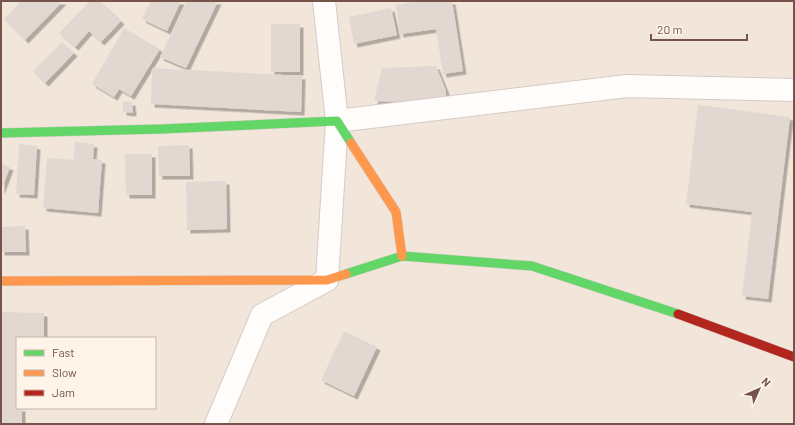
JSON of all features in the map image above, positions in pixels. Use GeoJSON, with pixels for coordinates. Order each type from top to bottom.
{"type":"FeatureCollection","features":[{"type":"Feature","properties":{"kind":"street"},"geometry":{"type":"LineString","coordinates":[[324,1],[337,121],[327,280]]}},
{"type":"Feature","properties":{"kind":"street"},"geometry":{"type":"LineString","coordinates":[[1,133],[162,129],[337,121],[627,86],[794,90]]}},
{"type":"Feature","properties":{"kind":"street"},"geometry":{"type":"LineString","coordinates":[[337,121],[396,212],[402,256]]}},
{"type":"Feature","properties":{"kind":"street"},"geometry":{"type":"LineString","coordinates":[[216,424],[262,315],[327,280],[402,256],[532,266],[683,316],[794,357]]}},
{"type":"Feature","properties":{"kind":"street"},"geometry":{"type":"LineString","coordinates":[[1,281],[327,280]]}},
{"type":"Feature","properties":{"kind":"shaded area"},"geometry":{"type":"Polygon","coordinates":[[[1,1],[794,1],[794,424],[1,424],[1,1]]]}},
{"type":"Feature","properties":{"kind":"building"},"geometry":{"type":"Polygon","coordinates":[[[21,1],[63,1],[25,40],[4,19],[21,1]]]}},
{"type":"Feature","properties":{"kind":"building"},"geometry":{"type":"Polygon","coordinates":[[[90,1],[100,1],[121,21],[101,42],[89,31],[75,47],[59,33],[90,1]]]}},
{"type":"Feature","properties":{"kind":"building"},"geometry":{"type":"Polygon","coordinates":[[[151,1],[181,1],[167,31],[142,19],[151,1]]]}},
{"type":"Feature","properties":{"kind":"building"},"geometry":{"type":"Polygon","coordinates":[[[187,1],[218,1],[186,68],[160,57],[187,1]]]}},
{"type":"Feature","properties":{"kind":"building"},"geometry":{"type":"Polygon","coordinates":[[[419,1],[452,1],[463,71],[443,74],[436,29],[400,34],[396,5],[419,1]]]}},
{"type":"Feature","properties":{"kind":"building"},"geometry":{"type":"Polygon","coordinates":[[[391,8],[397,35],[354,44],[349,17],[391,8]]]}},
{"type":"Feature","properties":{"kind":"building"},"geometry":{"type":"Polygon","coordinates":[[[271,24],[300,24],[300,72],[271,72],[271,24]]]}},
{"type":"Feature","properties":{"kind":"building"},"geometry":{"type":"Polygon","coordinates":[[[124,28],[160,49],[131,96],[119,89],[114,97],[92,84],[124,28]]]}},
{"type":"Feature","properties":{"kind":"building"},"geometry":{"type":"Polygon","coordinates":[[[62,42],[74,53],[45,83],[33,71],[62,42]]]}},
{"type":"Feature","properties":{"kind":"building"},"geometry":{"type":"Polygon","coordinates":[[[436,66],[446,91],[446,103],[374,101],[382,68],[436,66]]]}},
{"type":"Feature","properties":{"kind":"building"},"geometry":{"type":"Polygon","coordinates":[[[152,68],[302,76],[301,112],[151,104],[152,68]]]}},
{"type":"Feature","properties":{"kind":"building"},"geometry":{"type":"Polygon","coordinates":[[[123,102],[132,102],[133,113],[123,112],[123,102]]]}},
{"type":"Feature","properties":{"kind":"building"},"geometry":{"type":"Polygon","coordinates":[[[698,105],[790,117],[768,299],[742,296],[752,212],[686,204],[698,105]]]}},
{"type":"Feature","properties":{"kind":"building"},"geometry":{"type":"Polygon","coordinates":[[[75,142],[94,144],[93,159],[102,160],[98,213],[43,208],[47,158],[74,160],[75,142]]]}},
{"type":"Feature","properties":{"kind":"building"},"geometry":{"type":"Polygon","coordinates":[[[19,144],[37,146],[34,195],[16,194],[19,144]]]}},
{"type":"Feature","properties":{"kind":"building"},"geometry":{"type":"Polygon","coordinates":[[[189,145],[190,176],[159,176],[158,146],[189,145]]]}},
{"type":"Feature","properties":{"kind":"building"},"geometry":{"type":"Polygon","coordinates":[[[125,154],[152,154],[152,195],[126,195],[125,154]]]}},
{"type":"Feature","properties":{"kind":"building"},"geometry":{"type":"Polygon","coordinates":[[[1,164],[10,167],[1,191],[1,164]]]}},
{"type":"Feature","properties":{"kind":"building"},"geometry":{"type":"Polygon","coordinates":[[[226,181],[227,229],[187,230],[186,182],[226,181]]]}},
{"type":"Feature","properties":{"kind":"building"},"geometry":{"type":"Polygon","coordinates":[[[25,226],[26,252],[1,252],[1,227],[25,226]]]}},
{"type":"Feature","properties":{"kind":"building"},"geometry":{"type":"Polygon","coordinates":[[[1,312],[44,313],[44,337],[16,337],[16,409],[22,409],[22,424],[1,424],[1,312]]]}},
{"type":"Feature","properties":{"kind":"building"},"geometry":{"type":"Polygon","coordinates":[[[344,331],[377,347],[354,396],[321,380],[344,331]]]}},
{"type":"Feature","properties":{"kind":"traffic: fast"},"geometry":{"type":"LineString","coordinates":[[1,133],[162,129],[337,121],[351,143]]}},
{"type":"Feature","properties":{"kind":"traffic: fast"},"geometry":{"type":"LineString","coordinates":[[346,274],[402,256],[532,266],[678,314]]}},
{"type":"Feature","properties":{"kind":"traffic: slow"},"geometry":{"type":"LineString","coordinates":[[351,143],[396,212],[402,256]]}},
{"type":"Feature","properties":{"kind":"traffic: slow"},"geometry":{"type":"LineString","coordinates":[[1,281],[327,280],[346,274]]}},
{"type":"Feature","properties":{"kind":"traffic: jam"},"geometry":{"type":"LineString","coordinates":[[678,314],[794,357]]}}]}
